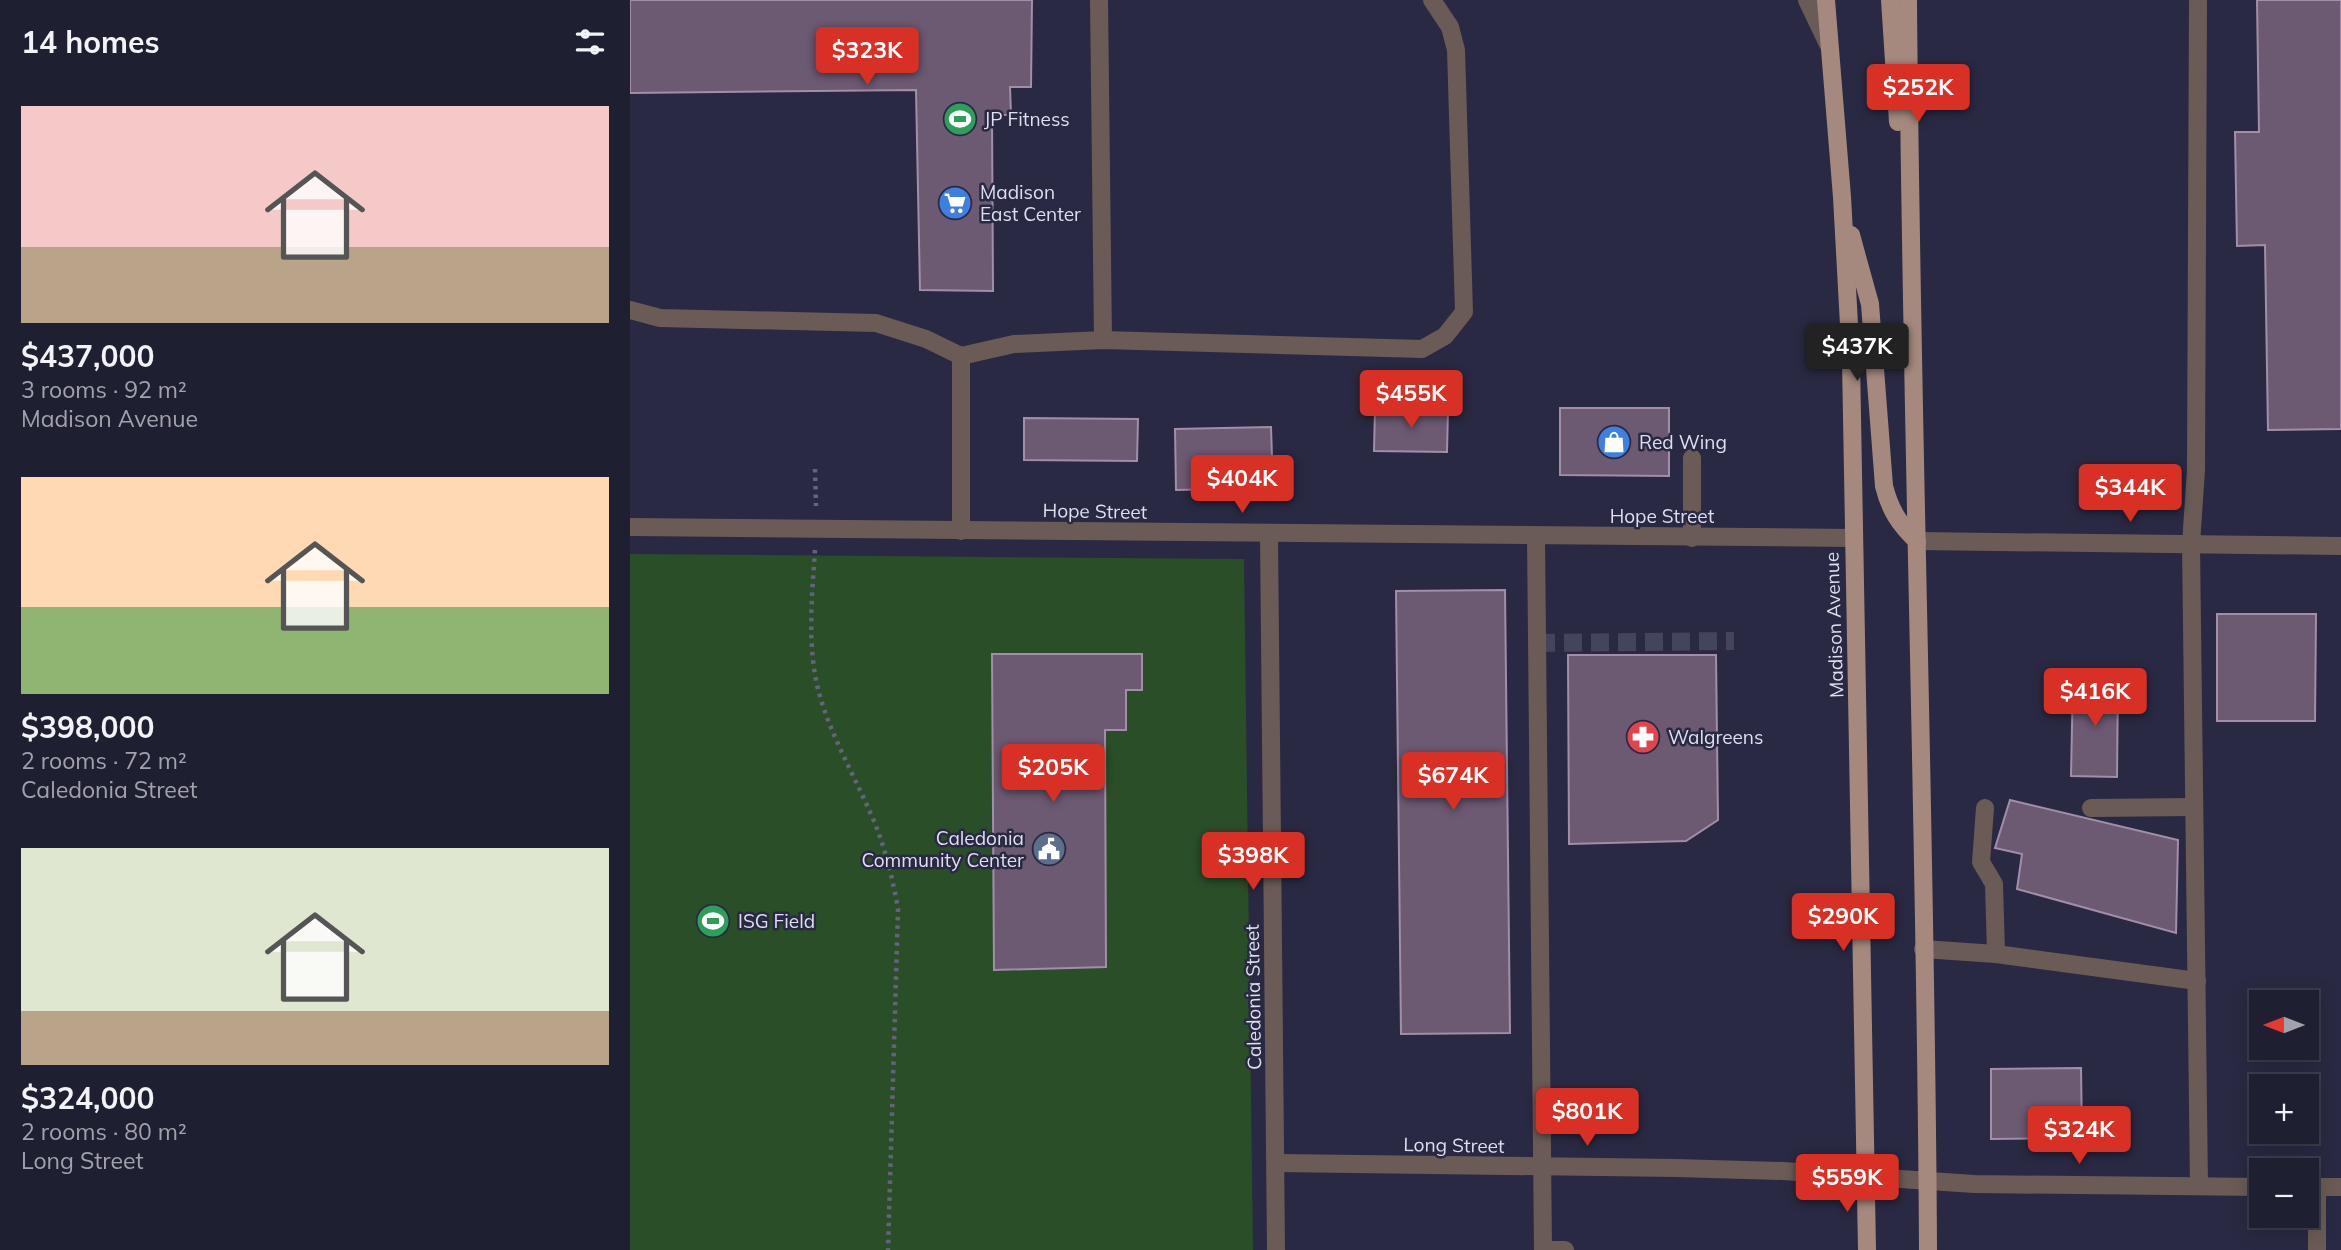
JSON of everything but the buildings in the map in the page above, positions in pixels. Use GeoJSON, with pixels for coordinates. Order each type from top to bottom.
{"type":"FeatureCollection","features":[{"type":"Feature","properties":{"kind":"main road","name":"Madison Avenue"},"geometry":{"type":"LineString","coordinates":[[1826,0],[1842,197],[1851,361],[1867,1250]]}},
{"type":"Feature","properties":{"kind":"main road"},"geometry":{"type":"LineString","coordinates":[[1889,0],[1910,251]]}},
{"type":"Feature","properties":{"kind":"main road"},"geometry":{"type":"LineString","coordinates":[[1908,0],[1927,1250]]}},
{"type":"Feature","properties":{"kind":"main road"},"geometry":{"type":"LineString","coordinates":[[1842,197],[1870,304],[1884,486],[1889,507],[1901,526],[1917,541]]}},
{"type":"Feature","properties":{"kind":"street"},"geometry":{"type":"LineString","coordinates":[[1099,0],[1104,340]]}},
{"type":"Feature","properties":{"kind":"street"},"geometry":{"type":"LineString","coordinates":[[630,310],[660,318],[876,323],[926,339],[961,356],[1014,344],[1104,340],[1422,349],[1445,336],[1464,312],[1456,50],[1450,27],[1432,0]]}},
{"type":"Feature","properties":{"kind":"street"},"geometry":{"type":"LineString","coordinates":[[1807,0],[1828,44]]}},
{"type":"Feature","properties":{"kind":"street"},"geometry":{"type":"LineString","coordinates":[[2199,0],[2196,470],[2191,544],[2199,1186]]}},
{"type":"Feature","properties":{"kind":"street"},"geometry":{"type":"LineString","coordinates":[[961,356],[961,531]]}},
{"type":"Feature","properties":{"kind":"street"},"geometry":{"type":"LineString","coordinates":[[1692,457],[1692,538]]}},
{"type":"Feature","properties":{"kind":"street","name":"Hope Street"},"geometry":{"type":"LineString","coordinates":[[630,527],[1853,538]]}},
{"type":"Feature","properties":{"kind":"street","name":"Caledonia Street"},"geometry":{"type":"LineString","coordinates":[[1269,534],[1276,1250]]}},
{"type":"Feature","properties":{"kind":"street"},"geometry":{"type":"LineString","coordinates":[[1536,536],[1543,1250],[1564,1250]]}},
{"type":"Feature","properties":{"kind":"street"},"geometry":{"type":"LineString","coordinates":[[1917,541],[2341,546]]}},
{"type":"Feature","properties":{"kind":"street"},"geometry":{"type":"LineString","coordinates":[[2091,808],[2194,807]]}},
{"type":"Feature","properties":{"kind":"street"},"geometry":{"type":"LineString","coordinates":[[1985,808],[1981,862],[1994,884],[1996,954]]}},
{"type":"Feature","properties":{"kind":"street"},"geometry":{"type":"LineString","coordinates":[[1923,949],[1996,954],[2197,981]]}},
{"type":"Feature","properties":{"kind":"street","name":"Long Street"},"geometry":{"type":"LineString","coordinates":[[1276,1163],[1756,1170],[1974,1184],[2249,1187]]}},
{"type":"Feature","properties":{"kind":"street"},"geometry":{"type":"LineString","coordinates":[[2319,1187],[2341,1187]]}},
{"type":"Feature","properties":{"kind":"street"},"geometry":{"type":"LineString","coordinates":[[2315,1228],[2317,1250]]}},
{"type":"Feature","properties":{"kind":"path"},"geometry":{"type":"LineString","coordinates":[[815,469],[812,645],[818,688],[836,738],[871,814],[891,867],[898,909],[888,1250]]}},
{"type":"Feature","properties":{"kind":"green space","name":"ISG Field"},"geometry":{"type":"Polygon","coordinates":[[[630,554],[1244,559],[1253,1250],[630,1250],[630,554]]]}},
{"type":"Feature","properties":{"kind":"tunnel"},"geometry":{"type":"LineString","coordinates":[[1537,643],[1734,641]]}},
{"type":"Feature","properties":{"kind":"place","name":"JP Fitness"},"geometry":{"type":"Point","coordinates":[960,119]}},
{"type":"Feature","properties":{"kind":"place","name":"Madison East Center"},"geometry":{"type":"Point","coordinates":[955,203]}},
{"type":"Feature","properties":{"kind":"place","name":"Red Wing"},"geometry":{"type":"Point","coordinates":[1614,442]}},
{"type":"Feature","properties":{"kind":"place","name":"Walgreens"},"geometry":{"type":"Point","coordinates":[1643,737]}},
{"type":"Feature","properties":{"kind":"place","name":"Caledonia Community Center"},"geometry":{"type":"Point","coordinates":[1049,849]}},
{"type":"Feature","properties":{"kind":"place","name":"ISG Field"},"geometry":{"type":"Point","coordinates":[713,921]}}]}
